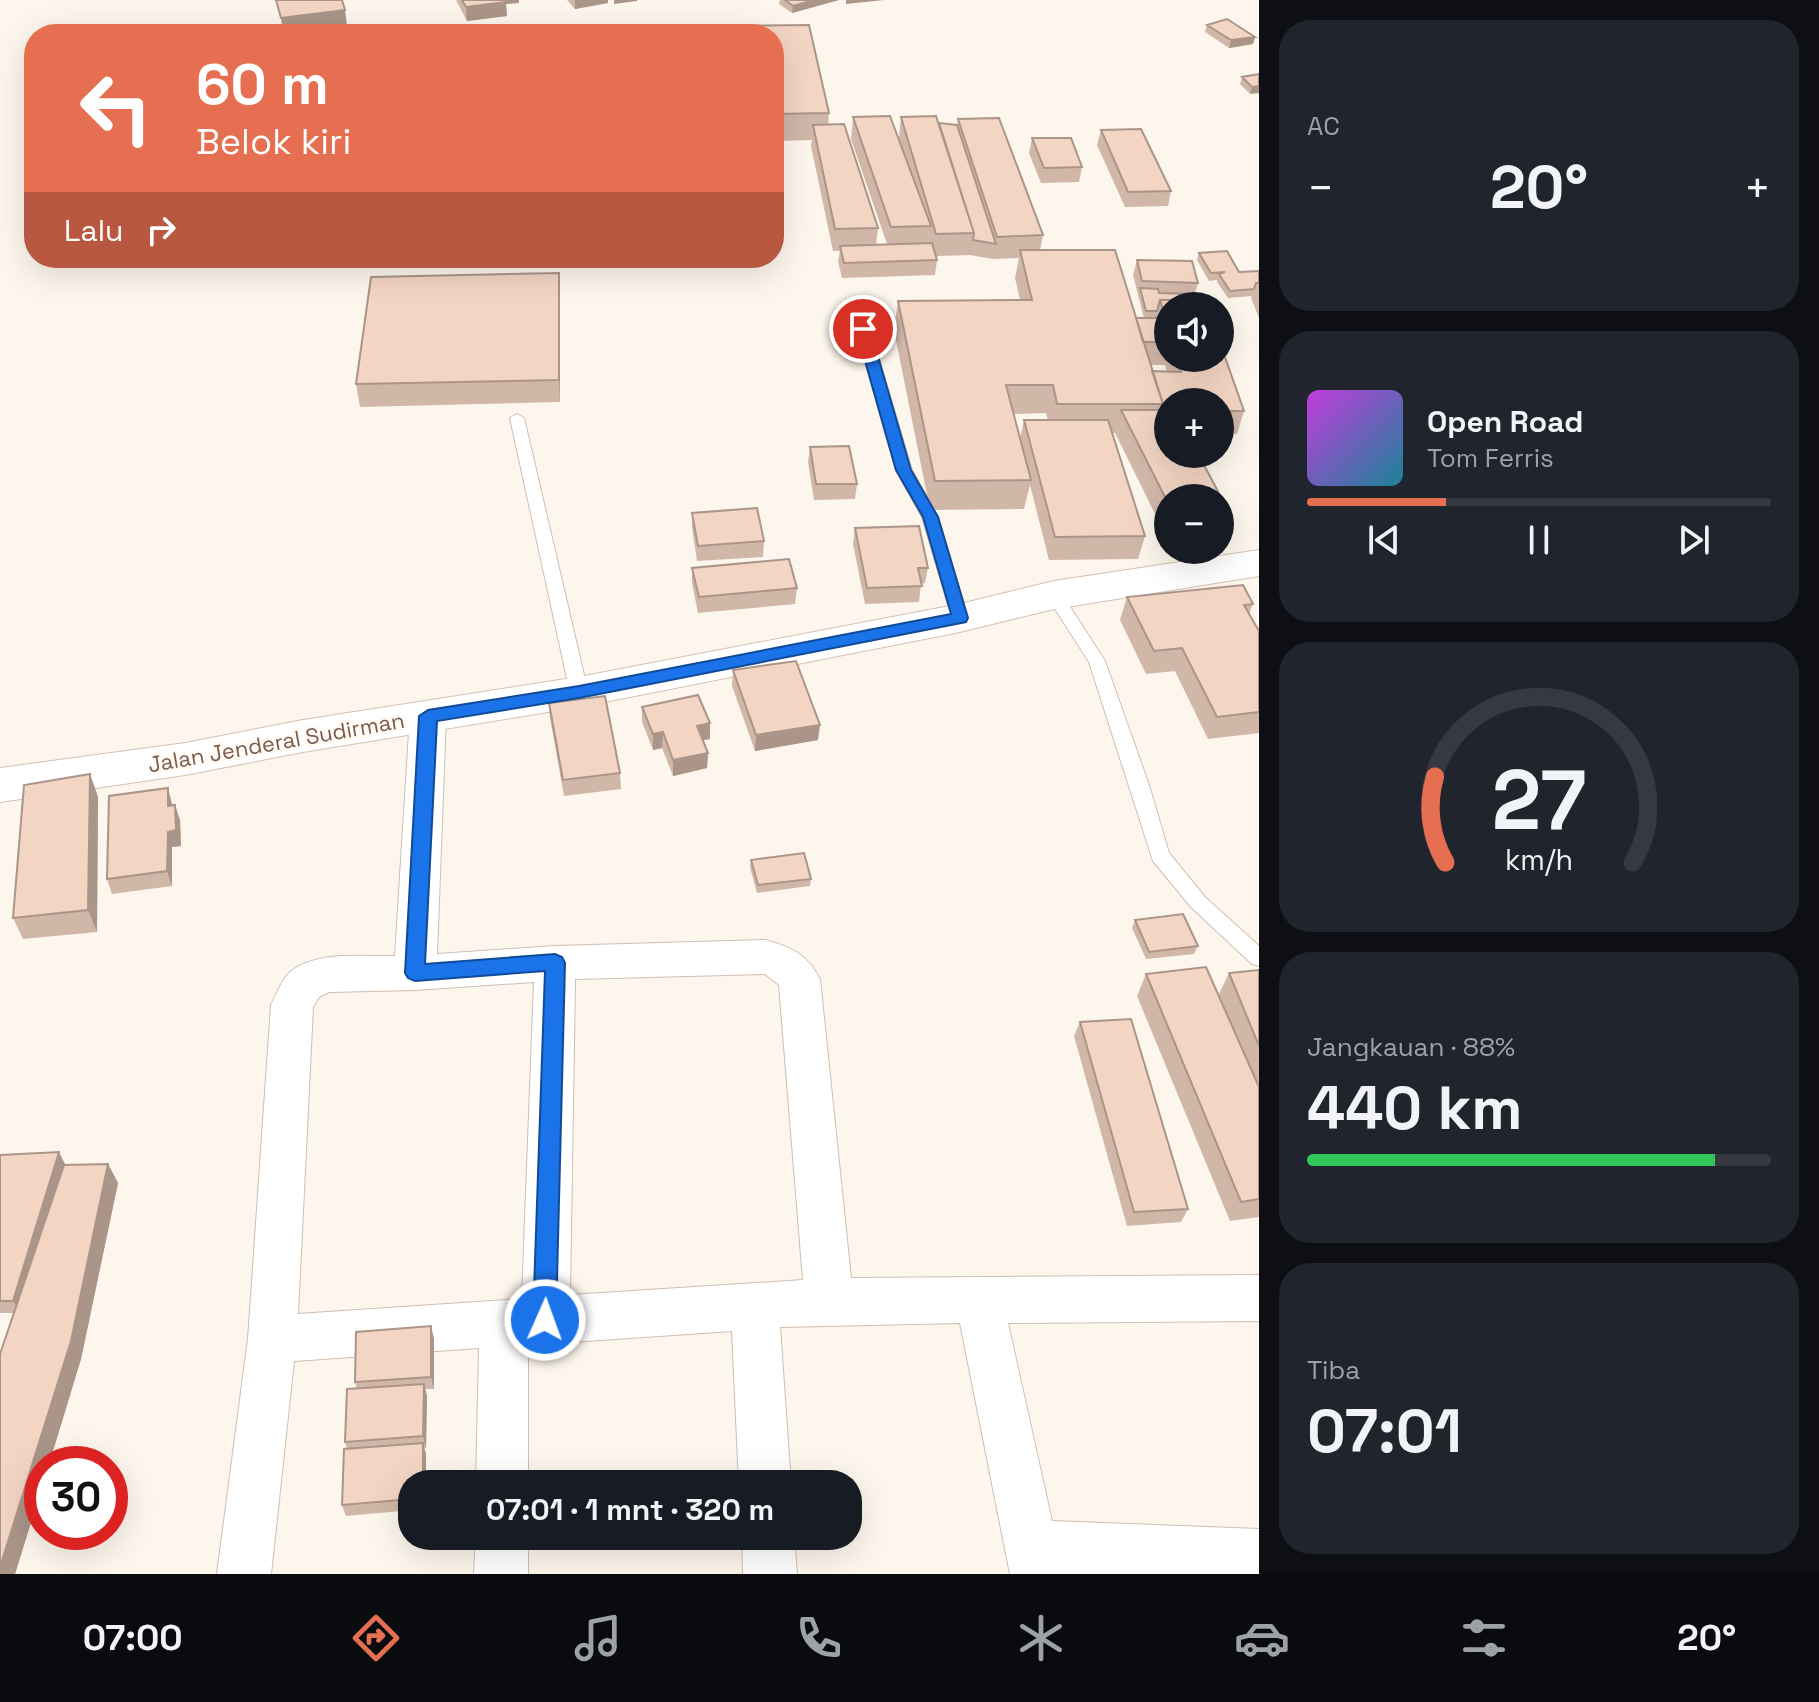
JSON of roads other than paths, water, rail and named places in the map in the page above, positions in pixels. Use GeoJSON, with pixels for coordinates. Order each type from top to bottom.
{"type":"FeatureCollection","features":[{"type":"Feature","properties":{"kind":"main road","name":"Jalan Jenderal Sudirman"},"geometry":{"type":"LineString","coordinates":[[0,785],[185,759],[579,692],[960,618],[1054,595],[1259,563]]}},
{"type":"Feature","properties":{"kind":"street"},"geometry":{"type":"LineString","coordinates":[[415,973],[428,716]]}},
{"type":"Feature","properties":{"kind":"street"},"geometry":{"type":"LineString","coordinates":[[244,1574],[272,1339],[292,1005],[304,985],[325,975],[415,973],[555,963],[765,957],[783,962],[799,979],[829,1301]]}},
{"type":"Feature","properties":{"kind":"street"},"geometry":{"type":"LineString","coordinates":[[504,1470],[525,1322],[555,963]]}},
{"type":"Feature","properties":{"kind":"street"},"geometry":{"type":"LineString","coordinates":[[272,1339],[829,1301],[1259,1298]]}},
{"type":"Feature","properties":{"kind":"street"},"geometry":{"type":"LineString","coordinates":[[979,1300],[1034,1560],[1259,1555]]}},
{"type":"Feature","properties":{"kind":"street"},"geometry":{"type":"LineString","coordinates":[[755,1306],[764,1470]]}},
{"type":"Feature","properties":{"kind":"street"},"geometry":{"type":"LineString","coordinates":[[501,1574],[502,1550]]}},
{"type":"Feature","properties":{"kind":"street"},"geometry":{"type":"LineString","coordinates":[[769,1550],[770,1574]]}},
{"type":"Feature","properties":{"kind":"lane"},"geometry":{"type":"LineString","coordinates":[[863,329],[904,470],[930,517],[960,618]]}},
{"type":"Feature","properties":{"kind":"lane"},"geometry":{"type":"LineString","coordinates":[[517,418],[579,692]]}},
{"type":"Feature","properties":{"kind":"lane"},"geometry":{"type":"LineString","coordinates":[[1054,595],[1097,661],[1140,785],[1160,856],[1198,902],[1259,958]]}}]}
